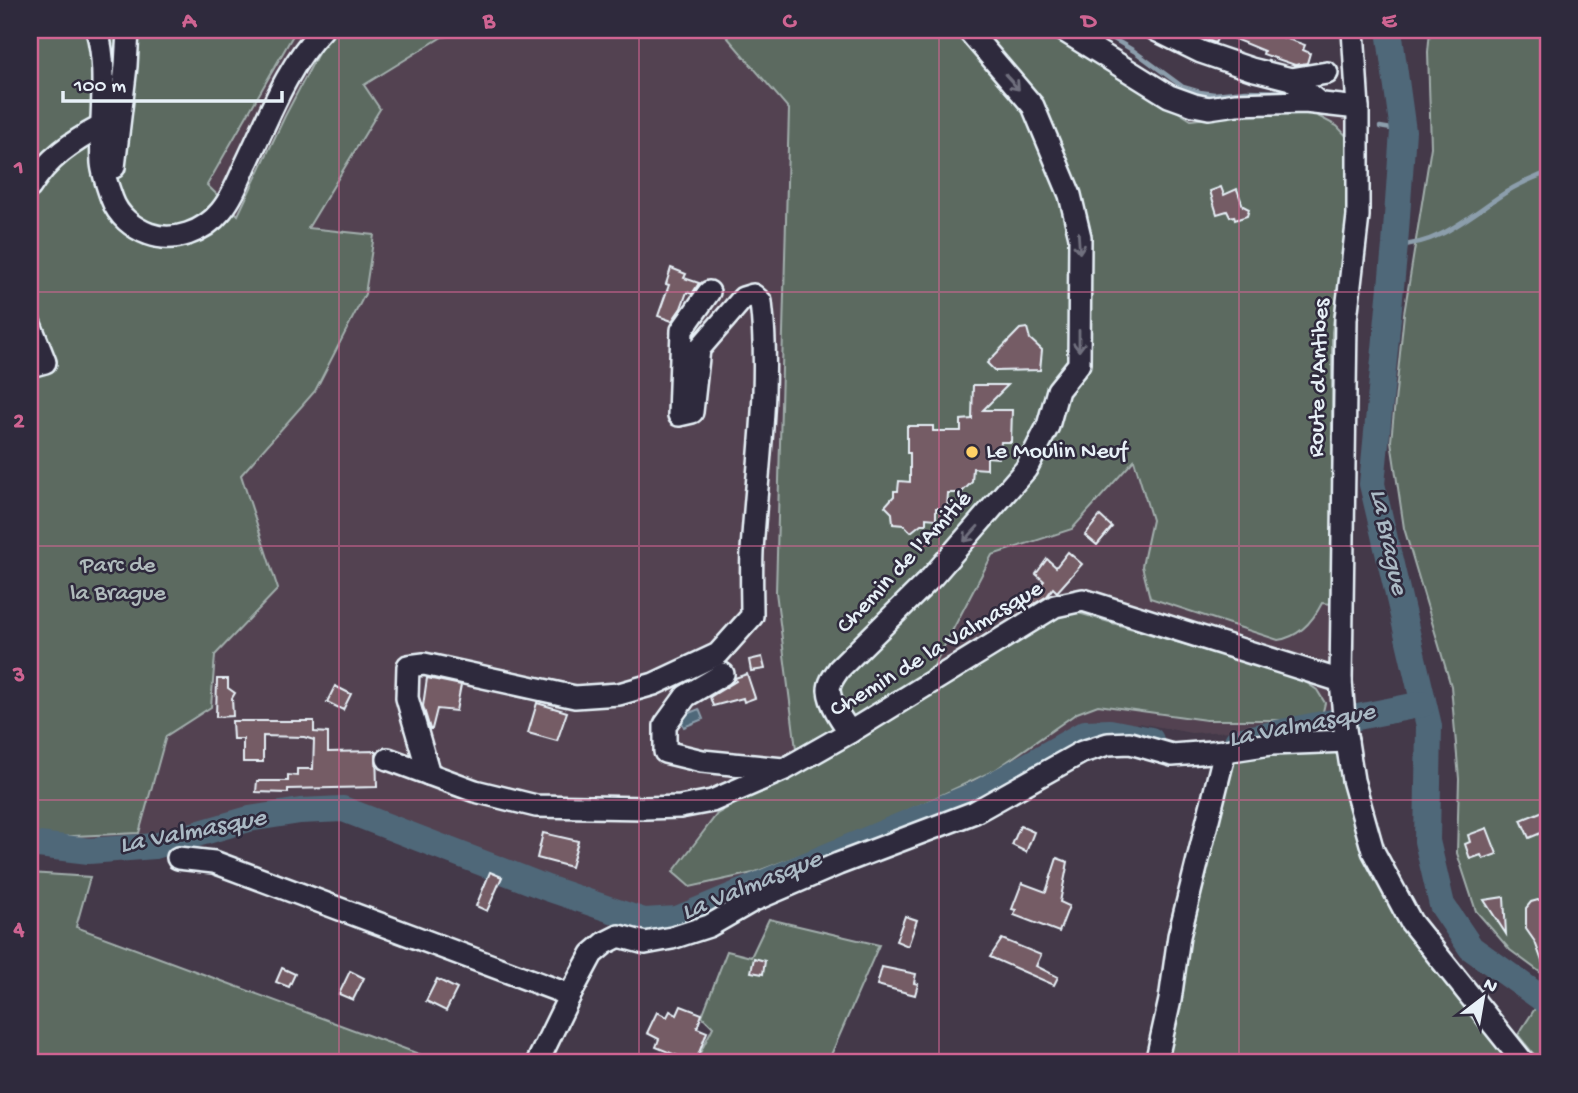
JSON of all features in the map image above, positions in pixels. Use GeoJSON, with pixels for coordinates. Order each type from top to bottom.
{"type":"FeatureCollection","features":[{"type":"Feature","properties":{"kind":"street"},"geometry":{"type":"LineString","coordinates":[[97,30],[103,51],[102,166],[113,203],[137,230],[162,239],[180,237],[202,227],[220,212],[235,187],[288,77],[309,43],[322,30]]}},
{"type":"Feature","properties":{"kind":"street"},"geometry":{"type":"LineString","coordinates":[[108,186],[114,168],[128,30]]}},
{"type":"Feature","properties":{"kind":"street","name":"Chemin de l'Amitié"},"geometry":{"type":"LineString","coordinates":[[850,732],[838,715],[829,690],[839,669],[932,577],[1026,469],[1048,426],[1058,390],[1079,364],[1080,237],[1070,195],[1033,106],[968,30]]}},
{"type":"Feature","properties":{"kind":"street"},"geometry":{"type":"LineString","coordinates":[[1063,30],[1169,96],[1194,105],[1209,108],[1268,102],[1319,103],[1358,108]]}},
{"type":"Feature","properties":{"kind":"street"},"geometry":{"type":"LineString","coordinates":[[1156,30],[1201,52],[1251,69],[1291,79],[1327,74]]}},
{"type":"Feature","properties":{"kind":"street","name":"Route d'Antibes"},"geometry":{"type":"LineString","coordinates":[[1353,30],[1358,108],[1358,216],[1346,319],[1341,681],[1353,780],[1373,851],[1411,922],[1524,1063]]}},
{"type":"Feature","properties":{"kind":"street"},"geometry":{"type":"LineString","coordinates":[[1291,79],[1319,103]]}},
{"type":"Feature","properties":{"kind":"street"},"geometry":{"type":"LineString","coordinates":[[30,187],[52,157],[102,126]]}},
{"type":"Feature","properties":{"kind":"street"},"geometry":{"type":"LineString","coordinates":[[429,774],[407,698],[408,666],[424,664],[575,697],[619,694],[654,684],[718,654],[752,616],[752,551],[764,418],[766,343],[761,302],[753,295],[743,298],[699,349],[692,412],[679,415],[682,330],[709,292]]}},
{"type":"Feature","properties":{"kind":"street"},"geometry":{"type":"LineString","coordinates":[[30,324],[45,362],[30,366]]}},
{"type":"Feature","properties":{"kind":"street","name":"Chemin de la Valmasque"},"geometry":{"type":"LineString","coordinates":[[388,759],[475,791],[536,806],[645,808],[680,807],[712,801],[785,769],[1055,606],[1083,600],[1341,681]]}},
{"type":"Feature","properties":{"kind":"street"},"geometry":{"type":"LineString","coordinates":[[723,674],[686,696],[665,725],[665,752],[702,761],[785,769]]}},
{"type":"Feature","properties":{"kind":"street"},"geometry":{"type":"LineString","coordinates":[[537,1063],[592,954],[619,936],[645,943],[709,926],[754,900],[838,864],[975,812],[1082,752],[1108,744],[1130,743],[1172,755],[1225,751],[1271,744],[1345,726]]}},
{"type":"Feature","properties":{"kind":"street"},"geometry":{"type":"LineString","coordinates":[[1156,1063],[1170,1000],[1179,936],[1225,751]]}},
{"type":"Feature","properties":{"kind":"street"},"geometry":{"type":"LineString","coordinates":[[178,858],[214,862],[570,995]]}},
{"type":"Feature","properties":{"kind":"shaded area"},"geometry":{"type":"Polygon","coordinates":[[[30,30],[1008,30],[1194,105],[1357,108],[1334,713],[1297,724],[1233,731],[1191,733],[1139,723],[1110,732],[1085,733],[979,793],[677,919],[644,921],[547,888],[343,809],[300,811],[249,819],[155,846],[89,851],[30,844],[30,30]]]}},
{"type":"Feature","properties":{"kind":"green space","name":"Parc de la Brague"},"geometry":{"type":"Polygon","coordinates":[[[30,30],[296,30],[207,185],[238,215],[325,40],[339,30],[488,30],[442,37],[364,85],[380,109],[308,228],[374,235],[365,294],[315,391],[241,475],[278,589],[215,655],[211,707],[166,736],[139,833],[30,838],[30,30]]]}},
{"type":"Feature","properties":{"kind":"green space"},"geometry":{"type":"Polygon","coordinates":[[[721,30],[1049,30],[1191,120],[1287,109],[1314,114],[1337,126],[1352,142],[1350,198],[1332,332],[1332,604],[1322,603],[1305,627],[1278,640],[1150,598],[1142,566],[1152,520],[1134,460],[1072,529],[992,555],[929,675],[796,749],[776,592],[789,109],[721,30]]]}},
{"type":"Feature","properties":{"kind":"green space"},"geometry":{"type":"Polygon","coordinates":[[[1430,30],[1548,30],[1548,978],[1510,950],[1476,911],[1457,853],[1459,779],[1451,686],[1404,528],[1391,441],[1404,314],[1431,147],[1428,52],[1430,30]]]}},
{"type":"Feature","properties":{"kind":"green space"},"geometry":{"type":"Polygon","coordinates":[[[1072,611],[1301,679],[1317,690],[1325,703],[1322,716],[1312,720],[1206,720],[1098,705],[1077,713],[995,770],[835,842],[753,873],[690,887],[673,872],[717,814],[1044,623],[1072,611]]]}},
{"type":"Feature","properties":{"kind":"green space"},"geometry":{"type":"Polygon","coordinates":[[[1333,750],[1340,759],[1356,831],[1383,893],[1403,927],[1511,1063],[1163,1063],[1223,774],[1230,765],[1247,754],[1333,750]]]}},
{"type":"Feature","properties":{"kind":"green space"},"geometry":{"type":"Polygon","coordinates":[[[30,873],[90,877],[76,927],[443,1063],[30,1063],[30,873]]]}},
{"type":"Feature","properties":{"kind":"green space"},"geometry":{"type":"Polygon","coordinates":[[[769,919],[879,945],[831,1055],[832,1063],[695,1063],[713,1027],[702,1016],[727,951],[751,957],[769,919]]]}},
{"type":"Feature","properties":{"kind":"green space"},"geometry":{"type":"Polygon","coordinates":[[[1536,1007],[1548,1013],[1548,1063],[1541,1063],[1518,1035],[1536,1007]]]}},
{"type":"Feature","properties":{"kind":"water"},"geometry":{"type":"Polygon","coordinates":[[[699,709],[703,719],[684,727],[679,717],[699,709]]]}},
{"type":"Feature","properties":{"kind":"building"},"geometry":{"type":"Polygon","coordinates":[[[1185,30],[1262,30],[1305,45],[1303,50],[1310,53],[1307,63],[1295,65],[1263,54],[1264,51],[1220,33],[1215,43],[1185,30]]]}},
{"type":"Feature","properties":{"kind":"building"},"geometry":{"type":"Polygon","coordinates":[[[1221,187],[1224,195],[1237,189],[1243,206],[1249,209],[1247,216],[1235,220],[1227,211],[1217,214],[1210,191],[1221,187]]]}},
{"type":"Feature","properties":{"kind":"building"},"geometry":{"type":"Polygon","coordinates":[[[671,268],[686,274],[684,278],[699,283],[692,294],[687,292],[672,321],[658,316],[669,285],[666,284],[671,268]]]}},
{"type":"Feature","properties":{"kind":"building"},"geometry":{"type":"Polygon","coordinates":[[[1027,328],[1030,339],[1042,350],[1040,370],[995,371],[987,363],[1020,329],[1027,328]]]}},
{"type":"Feature","properties":{"kind":"building","name":"Le Moulin Neuf"},"geometry":{"type":"Polygon","coordinates":[[[973,385],[1008,385],[983,410],[1012,410],[1011,442],[1001,442],[998,458],[987,457],[987,469],[973,468],[972,482],[961,493],[948,493],[947,508],[936,508],[936,519],[926,518],[926,524],[921,524],[911,532],[904,525],[893,524],[892,513],[885,506],[894,496],[894,491],[898,491],[899,481],[910,482],[907,426],[933,426],[933,431],[961,431],[961,420],[972,419],[973,385]]]}},
{"type":"Feature","properties":{"kind":"building"},"geometry":{"type":"Polygon","coordinates":[[[1100,516],[1112,527],[1097,545],[1085,535],[1100,516]]]}},
{"type":"Feature","properties":{"kind":"building"},"geometry":{"type":"Polygon","coordinates":[[[1068,552],[1082,564],[1057,592],[1053,588],[1047,596],[1026,609],[1022,606],[1044,581],[1036,574],[1047,559],[1056,567],[1068,552]]]}},
{"type":"Feature","properties":{"kind":"building"},"geometry":{"type":"Polygon","coordinates":[[[762,657],[765,669],[751,671],[749,660],[762,657]]]}},
{"type":"Feature","properties":{"kind":"building"},"geometry":{"type":"Polygon","coordinates":[[[747,674],[755,698],[744,702],[743,698],[713,706],[710,697],[736,681],[735,678],[747,674]]]}},
{"type":"Feature","properties":{"kind":"building"},"geometry":{"type":"Polygon","coordinates":[[[427,678],[461,685],[456,711],[437,709],[432,729],[423,706],[427,678]]]}},
{"type":"Feature","properties":{"kind":"building"},"geometry":{"type":"Polygon","coordinates":[[[217,679],[228,679],[228,688],[235,693],[232,698],[233,716],[216,717],[217,679]]]}},
{"type":"Feature","properties":{"kind":"building"},"geometry":{"type":"Polygon","coordinates":[[[335,686],[351,694],[343,710],[327,702],[335,686]]]}},
{"type":"Feature","properties":{"kind":"building"},"geometry":{"type":"Polygon","coordinates":[[[537,703],[567,712],[557,741],[528,733],[537,703]]]}},
{"type":"Feature","properties":{"kind":"building"},"geometry":{"type":"Polygon","coordinates":[[[232,721],[314,721],[314,732],[328,733],[328,752],[376,751],[377,787],[288,789],[288,793],[256,792],[257,781],[288,781],[288,775],[297,776],[297,769],[313,769],[314,740],[304,737],[263,736],[263,762],[243,762],[243,739],[233,739],[232,721]]]}},
{"type":"Feature","properties":{"kind":"building"},"geometry":{"type":"Polygon","coordinates":[[[1548,809],[1548,830],[1529,838],[1521,820],[1548,809]]]}},
{"type":"Feature","properties":{"kind":"building"},"geometry":{"type":"Polygon","coordinates":[[[1020,826],[1034,832],[1026,852],[1012,845],[1020,826]]]}},
{"type":"Feature","properties":{"kind":"building"},"geometry":{"type":"Polygon","coordinates":[[[1487,828],[1497,854],[1483,859],[1481,855],[1470,859],[1465,844],[1470,842],[1468,835],[1487,828]]]}},
{"type":"Feature","properties":{"kind":"building"},"geometry":{"type":"Polygon","coordinates":[[[543,833],[578,841],[571,867],[537,858],[543,833]]]}},
{"type":"Feature","properties":{"kind":"building"},"geometry":{"type":"Polygon","coordinates":[[[1057,858],[1068,862],[1060,902],[1069,906],[1059,932],[1014,915],[1016,910],[1012,909],[1022,883],[1046,892],[1057,858]]]}},
{"type":"Feature","properties":{"kind":"building"},"geometry":{"type":"Polygon","coordinates":[[[490,872],[502,877],[487,911],[476,906],[490,872]]]}},
{"type":"Feature","properties":{"kind":"building"},"geometry":{"type":"Polygon","coordinates":[[[1504,897],[1506,934],[1484,900],[1504,897]]]}},
{"type":"Feature","properties":{"kind":"building"},"geometry":{"type":"Polygon","coordinates":[[[1548,900],[1547,975],[1535,942],[1526,929],[1526,908],[1531,902],[1548,900]]]}},
{"type":"Feature","properties":{"kind":"building"},"geometry":{"type":"Polygon","coordinates":[[[905,916],[917,920],[908,946],[896,941],[905,916]]]}},
{"type":"Feature","properties":{"kind":"building"},"geometry":{"type":"Polygon","coordinates":[[[1002,939],[1041,955],[1036,966],[1058,977],[1054,985],[990,957],[1002,939]]]}},
{"type":"Feature","properties":{"kind":"building"},"geometry":{"type":"Polygon","coordinates":[[[754,958],[765,961],[763,974],[751,972],[754,958]]]}},
{"type":"Feature","properties":{"kind":"building"},"geometry":{"type":"Polygon","coordinates":[[[882,967],[916,974],[914,983],[918,984],[915,995],[877,985],[882,967]]]}},
{"type":"Feature","properties":{"kind":"building"},"geometry":{"type":"Polygon","coordinates":[[[282,968],[295,974],[289,987],[276,982],[282,968]]]}},
{"type":"Feature","properties":{"kind":"building"},"geometry":{"type":"Polygon","coordinates":[[[350,971],[364,978],[353,1000],[339,994],[350,971]]]}},
{"type":"Feature","properties":{"kind":"building"},"geometry":{"type":"Polygon","coordinates":[[[437,979],[457,989],[446,1011],[426,1001],[437,979]]]}},
{"type":"Feature","properties":{"kind":"building"},"geometry":{"type":"Polygon","coordinates":[[[681,1006],[702,1014],[697,1028],[707,1032],[695,1063],[656,1047],[659,1039],[647,1033],[657,1012],[667,1017],[670,1011],[677,1015],[681,1006]]]}},
{"type":"Feature","properties":{"kind":"waterway"},"geometry":{"type":"LineString","coordinates":[[1099,30],[1134,51],[1183,87],[1214,94],[1246,91],[1292,92]]}},
{"type":"Feature","properties":{"kind":"waterway","name":"La Brague"},"geometry":{"type":"LineString","coordinates":[[1389,30],[1403,131],[1372,484],[1429,726],[1427,841],[1442,905],[1471,948],[1548,1003]]}},
{"type":"Feature","properties":{"kind":"waterway"},"geometry":{"type":"LineString","coordinates":[[1380,127],[1403,131]]}},
{"type":"Feature","properties":{"kind":"waterway"},"geometry":{"type":"LineString","coordinates":[[1395,245],[1411,244],[1440,235],[1513,188],[1548,172]]}},
{"type":"Feature","properties":{"kind":"waterway","name":"La Valmasque"},"geometry":{"type":"LineString","coordinates":[[1237,741],[1423,704]]}},
{"type":"Feature","properties":{"kind":"waterway","name":"La Valmasque"},"geometry":{"type":"LineString","coordinates":[[30,844],[89,851],[155,846],[249,819],[300,811],[343,809],[547,888],[644,921],[677,919],[979,793],[1085,733],[1110,732],[1151,740]]}},
{"type":"Feature","properties":{"kind":"place","name":"Le Moulin Neuf"},"geometry":{"type":"Point","coordinates":[972,452]}}]}
